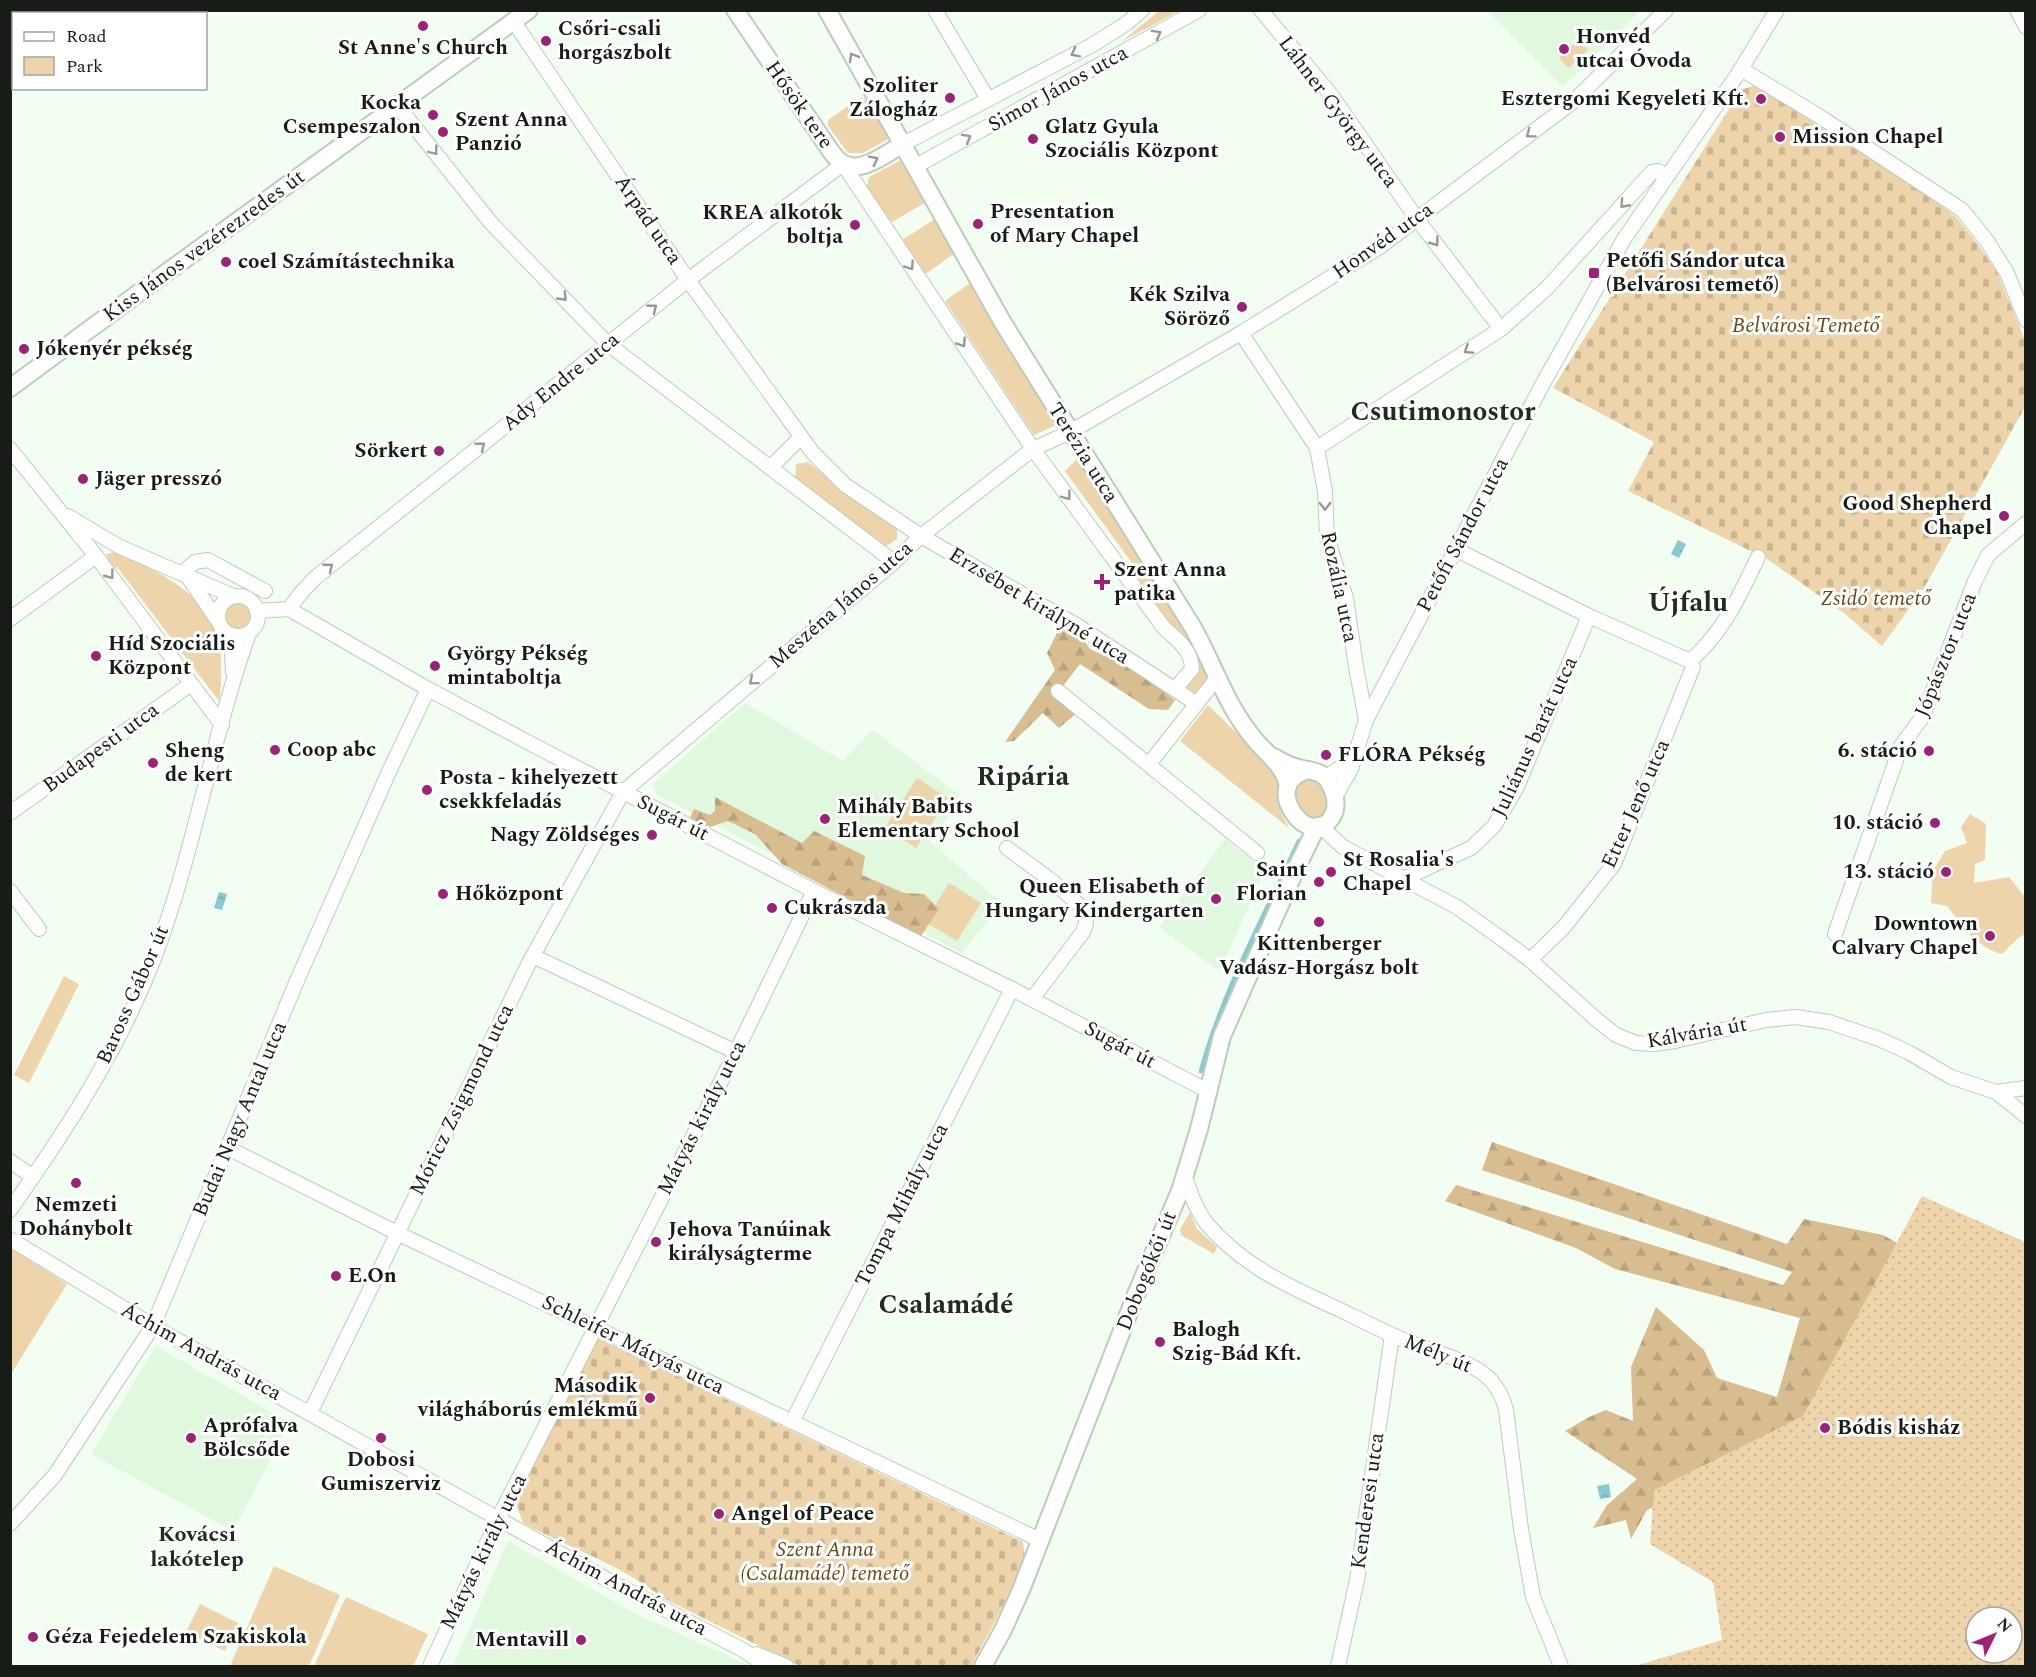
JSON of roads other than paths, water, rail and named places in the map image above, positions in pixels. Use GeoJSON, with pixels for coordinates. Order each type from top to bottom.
{"type":"FeatureCollection","features":[{"type":"Feature","properties":{"kind":"main road"},"geometry":{"type":"LineString","coordinates":[[124,12],[140,10]]}},
{"type":"Feature","properties":{"kind":"main road","name":"Kiss János vezérezredes út"},"geometry":{"type":"LineString","coordinates":[[10,388],[529,10]]}},
{"type":"Feature","properties":{"kind":"main road","name":"Hősök tere"},"geometry":{"type":"LineString","coordinates":[[735,10],[832,153],[843,164],[855,167],[866,164],[903,144]]}},
{"type":"Feature","properties":{"kind":"main road"},"geometry":{"type":"LineString","coordinates":[[827,10],[903,144]]}},
{"type":"Feature","properties":{"kind":"main road","name":"Terézia utca"},"geometry":{"type":"LineString","coordinates":[[903,144],[1003,323],[1192,626],[1233,710],[1256,741],[1271,755],[1284,773],[1288,786]]}},
{"type":"Feature","properties":{"kind":"main road","name":"Terézia utca"},"geometry":{"type":"LineString","coordinates":[[1271,755],[1290,765],[1309,770]]}},
{"type":"Feature","properties":{"kind":"main road"},"geometry":{"type":"LineString","coordinates":[[1309,770],[1317,771],[1326,777],[1335,797],[1335,808],[1317,824],[1293,814],[1287,798],[1288,786],[1297,774],[1309,770]]}},
{"type":"Feature","properties":{"kind":"main road","name":"Dobogókői út"},"geometry":{"type":"LineString","coordinates":[[983,1666],[1004,1630],[1137,1292],[1180,1191],[1222,1036],[1317,824]]}},
{"type":"Feature","properties":{"kind":"street"},"geometry":{"type":"LineString","coordinates":[[935,10],[988,99]]}},
{"type":"Feature","properties":{"kind":"street","name":"Simor János utca"},"geometry":{"type":"LineString","coordinates":[[903,144],[1094,44],[1127,23],[1142,10]]}},
{"type":"Feature","properties":{"kind":"street","name":"Simor János utca"},"geometry":{"type":"LineString","coordinates":[[916,166],[1199,10]]}},
{"type":"Feature","properties":{"kind":"street","name":"Láhner György utca"},"geometry":{"type":"LineString","coordinates":[[1261,10],[1332,96],[1417,219],[1501,329]]}},
{"type":"Feature","properties":{"kind":"street","name":"Honvéd utca"},"geometry":{"type":"LineString","coordinates":[[1070,432],[1241,333],[1381,246],[1574,101],[1666,10]]}},
{"type":"Feature","properties":{"kind":"street","name":"Petőfi Sándor utca"},"geometry":{"type":"LineString","coordinates":[[1335,797],[1351,769],[1366,720],[1540,387],[1624,239],[1741,69],[1777,10]]}},
{"type":"Feature","properties":{"kind":"street"},"geometry":{"type":"LineString","coordinates":[[2017,10],[2025,27]]}},
{"type":"Feature","properties":{"kind":"street","name":"Árpád utca"},"geometry":{"type":"LineString","coordinates":[[514,22],[688,280],[786,416]]}},
{"type":"Feature","properties":{"kind":"street"},"geometry":{"type":"LineString","coordinates":[[1741,69],[1819,116],[1962,210],[1987,241],[2019,288],[2025,320]]}},
{"type":"Feature","properties":{"kind":"street"},"geometry":{"type":"LineString","coordinates":[[398,105],[490,223],[608,344],[894,562]]}},
{"type":"Feature","properties":{"kind":"street","name":"Terézia utca"},"geometry":{"type":"LineString","coordinates":[[843,164],[1033,449],[1164,628],[1182,645],[1192,660],[1192,669],[1175,689]]}},
{"type":"Feature","properties":{"kind":"street","name":"Ady Endre utca"},"geometry":{"type":"LineString","coordinates":[[289,609],[315,578],[688,280],[843,164]]}},
{"type":"Feature","properties":{"kind":"street"},"geometry":{"type":"LineString","coordinates":[[1317,448],[1501,329],[1547,288],[1652,172],[1658,171],[1666,176]]}},
{"type":"Feature","properties":{"kind":"street","name":"Rozália utca"},"geometry":{"type":"LineString","coordinates":[[1241,333],[1317,448],[1325,492],[1326,537],[1346,598],[1366,720]]}},
{"type":"Feature","properties":{"kind":"street","name":"Erzsébet királyné utca"},"geometry":{"type":"LineString","coordinates":[[786,416],[813,453],[845,485],[921,536],[1078,626],[1197,704]]}},
{"type":"Feature","properties":{"kind":"street","name":"Meszéna János utca"},"geometry":{"type":"LineString","coordinates":[[623,792],[894,562],[921,536],[1033,449],[1070,432]]}},
{"type":"Feature","properties":{"kind":"street"},"geometry":{"type":"LineString","coordinates":[[771,467],[801,437]]}},
{"type":"Feature","properties":{"kind":"street"},"geometry":{"type":"LineString","coordinates":[[10,448],[96,556],[222,725]]}},
{"type":"Feature","properties":{"kind":"street"},"geometry":{"type":"LineString","coordinates":[[61,512],[118,546],[233,596],[240,596],[251,601],[254,623],[233,678]]}},
{"type":"Feature","properties":{"kind":"street","name":"Jópásztor utca"},"geometry":{"type":"LineString","coordinates":[[1835,933],[1901,746],[1923,716],[1975,581],[1988,555],[2025,523]]}},
{"type":"Feature","properties":{"kind":"street"},"geometry":{"type":"LineString","coordinates":[[1455,549],[1589,616],[1690,661],[1706,648],[1736,603],[1758,557]]}},
{"type":"Feature","properties":{"kind":"street"},"geometry":{"type":"LineString","coordinates":[[10,619],[96,556]]}},
{"type":"Feature","properties":{"kind":"street"},"geometry":{"type":"LineString","coordinates":[[184,574],[195,562],[208,560],[265,591]]}},
{"type":"Feature","properties":{"kind":"street"},"geometry":{"type":"LineString","coordinates":[[184,574],[225,632],[231,636],[237,637],[254,623],[289,609]]}},
{"type":"Feature","properties":{"kind":"street"},"geometry":{"type":"LineString","coordinates":[[218,621],[219,608],[233,596]]}},
{"type":"Feature","properties":{"kind":"street","name":"Sugár út"},"geometry":{"type":"LineString","coordinates":[[289,609],[428,688],[623,792],[814,891],[1032,999],[1208,1091]]}},
{"type":"Feature","properties":{"kind":"street","name":"Juliánus barát utca"},"geometry":{"type":"LineString","coordinates":[[1402,879],[1471,848],[1494,826],[1516,789],[1589,616]]}},
{"type":"Feature","properties":{"kind":"street"},"geometry":{"type":"LineString","coordinates":[[231,636],[233,678]]}},
{"type":"Feature","properties":{"kind":"street","name":"Etter Jenő utca"},"geometry":{"type":"LineString","coordinates":[[1530,960],[1564,927],[1614,864],[1694,667],[1690,661]]}},
{"type":"Feature","properties":{"kind":"street","name":"Baross Gábor út"},"geometry":{"type":"LineString","coordinates":[[10,1210],[55,1146],[101,1068],[125,1024],[153,961],[171,907],[233,678]]}},
{"type":"Feature","properties":{"kind":"street"},"geometry":{"type":"LineString","coordinates":[[1149,764],[1217,678]]}},
{"type":"Feature","properties":{"kind":"street","name":"Budapesti utca"},"geometry":{"type":"LineString","coordinates":[[10,813],[191,684]]}},
{"type":"Feature","properties":{"kind":"street","name":"Budai Nagy Antal utca"},"geometry":{"type":"LineString","coordinates":[[10,1524],[56,1475],[153,1326],[300,974],[383,784],[428,688]]}},
{"type":"Feature","properties":{"kind":"street"},"geometry":{"type":"LineString","coordinates":[[1058,691],[1257,853]]}},
{"type":"Feature","properties":{"kind":"street","name":"Petőfi Sándor utca"},"geometry":{"type":"LineString","coordinates":[[1326,777],[1343,765],[1358,743]]}},
{"type":"Feature","properties":{"kind":"street","name":"Móricz Zsigmond utca"},"geometry":{"type":"LineString","coordinates":[[310,1413],[533,956],[623,792]]}},
{"type":"Feature","properties":{"kind":"street","name":"Kálvária út"},"geometry":{"type":"LineString","coordinates":[[1317,824],[1343,847],[1457,908],[1530,960],[1616,1035],[1636,1043],[1654,1044],[1766,1020],[1796,1017],[1829,1022],[1879,1039],[1908,1052],[1951,1077],[1996,1092],[2025,1116]]}},
{"type":"Feature","properties":{"kind":"street"},"geometry":{"type":"LineString","coordinates":[[1007,849],[1077,902],[1085,915],[1086,924],[1083,932],[1032,999]]}},
{"type":"Feature","properties":{"kind":"street"},"geometry":{"type":"LineString","coordinates":[[10,891],[39,929]]}},
{"type":"Feature","properties":{"kind":"street","name":"Mátyás király utca"},"geometry":{"type":"LineString","coordinates":[[430,1666],[499,1518],[736,1052],[814,891]]}},
{"type":"Feature","properties":{"kind":"street"},"geometry":{"type":"LineString","coordinates":[[533,956],[736,1052]]}},
{"type":"Feature","properties":{"kind":"street","name":"Tompa Mihály utca"},"geometry":{"type":"LineString","coordinates":[[792,1422],[1012,989]]}},
{"type":"Feature","properties":{"kind":"street","name":"Kálvária út"},"geometry":{"type":"LineString","coordinates":[[1996,1092],[2025,1088]]}},
{"type":"Feature","properties":{"kind":"street","name":"Schleifer Mátyás utca"},"geometry":{"type":"LineString","coordinates":[[228,1148],[397,1233],[1040,1540]]}},
{"type":"Feature","properties":{"kind":"street"},"geometry":{"type":"LineString","coordinates":[[10,1161],[33,1177]]}},
{"type":"Feature","properties":{"kind":"street","name":"Mély út"},"geometry":{"type":"LineString","coordinates":[[1184,1175],[1191,1195],[1206,1222],[1253,1266],[1274,1279],[1392,1335],[1478,1369],[1494,1383],[1500,1392],[1506,1410],[1521,1529],[1533,1597],[1561,1666]]}},
{"type":"Feature","properties":{"kind":"street","name":"Áchim András utca"},"geometry":{"type":"LineString","coordinates":[[10,1239],[153,1326],[608,1580],[743,1650],[766,1666]]}},
{"type":"Feature","properties":{"kind":"street","name":"Kenderesi utca"},"geometry":{"type":"LineString","coordinates":[[1338,1666],[1357,1580],[1392,1335]]}},
{"type":"Feature","properties":{"kind":"street","name":"Áchim András utca"},"geometry":{"type":"LineString","coordinates":[[743,1650],[765,1656],[786,1666]]}},
{"type":"Feature","properties":{"kind":"water"},"geometry":{"type":"Polygon","coordinates":[[[1678,540],[1686,544],[1679,558],[1671,554],[1678,540]]]}},
{"type":"Feature","properties":{"kind":"water"},"geometry":{"type":"Polygon","coordinates":[[[219,892],[227,894],[222,910],[214,908],[219,892]]]}},
{"type":"Feature","properties":{"kind":"water"},"geometry":{"type":"Polygon","coordinates":[[[1609,1484],[1611,1497],[1600,1499],[1597,1486],[1609,1484]]]}},
{"type":"Feature","properties":{"kind":"waterway"},"geometry":{"type":"LineString","coordinates":[[1201,1071],[1232,983],[1299,841]]}},
{"type":"Feature","properties":{"kind":"place","name":"St Anne's Church"},"geometry":{"type":"Point","coordinates":[423,26]}},
{"type":"Feature","properties":{"kind":"place","name":"Csőri-csali horgászbolt"},"geometry":{"type":"Point","coordinates":[546,41]}},
{"type":"Feature","properties":{"kind":"place","name":"Honvéd utcai Óvoda"},"geometry":{"type":"Point","coordinates":[1564,49]}},
{"type":"Feature","properties":{"kind":"place","name":"Szoliter Zálogház"},"geometry":{"type":"Point","coordinates":[950,98]}},
{"type":"Feature","properties":{"kind":"place","name":"Esztergomi Kegyeleti Kft."},"geometry":{"type":"Point","coordinates":[1761,99]}},
{"type":"Feature","properties":{"kind":"place","name":"Kocka Csempeszalon"},"geometry":{"type":"Point","coordinates":[433,115]}},
{"type":"Feature","properties":{"kind":"place","name":"Szent Anna Panzió"},"geometry":{"type":"Point","coordinates":[443,132]}},
{"type":"Feature","properties":{"kind":"place","name":"Mission Chapel"},"geometry":{"type":"Point","coordinates":[1780,137]}},
{"type":"Feature","properties":{"kind":"place","name":"Glatz Gyula Szociális Központ"},"geometry":{"type":"Point","coordinates":[1033,139]}},
{"type":"Feature","properties":{"kind":"place","name":"Presentation of Mary Chapel"},"geometry":{"type":"Point","coordinates":[978,224]}},
{"type":"Feature","properties":{"kind":"place","name":"KREA alkotók boltja"},"geometry":{"type":"Point","coordinates":[855,225]}},
{"type":"Feature","properties":{"kind":"place","name":"coel Számítástechnika"},"geometry":{"type":"Point","coordinates":[226,262]}},
{"type":"Feature","properties":{"kind":"place","name":"Petőfi Sándor utca (Belvárosi temető)"},"geometry":{"type":"Point","coordinates":[1594,273]}},
{"type":"Feature","properties":{"kind":"place","name":"Kék Szilva Söröző"},"geometry":{"type":"Point","coordinates":[1242,307]}},
{"type":"Feature","properties":{"kind":"place","name":"Jókenyér pékség"},"geometry":{"type":"Point","coordinates":[24,349]}},
{"type":"Feature","properties":{"kind":"place","name":"Sörkert"},"geometry":{"type":"Point","coordinates":[439,451]}},
{"type":"Feature","properties":{"kind":"place","name":"Jäger presszó"},"geometry":{"type":"Point","coordinates":[83,479]}},
{"type":"Feature","properties":{"kind":"place","name":"Good Shepherd Chapel"},"geometry":{"type":"Point","coordinates":[2004,516]}},
{"type":"Feature","properties":{"kind":"place","name":"Szent Anna patika"},"geometry":{"type":"Point","coordinates":[1102,582]}},
{"type":"Feature","properties":{"kind":"place","name":"Híd Szociális Központ"},"geometry":{"type":"Point","coordinates":[96,656]}},
{"type":"Feature","properties":{"kind":"place","name":"György Pékség mintaboltja"},"geometry":{"type":"Point","coordinates":[435,666]}},
{"type":"Feature","properties":{"kind":"place","name":"Coop abc"},"geometry":{"type":"Point","coordinates":[275,750]}},
{"type":"Feature","properties":{"kind":"place","name":"6. stáció"},"geometry":{"type":"Point","coordinates":[1929,751]}},
{"type":"Feature","properties":{"kind":"place","name":"FLÓRA Pékség"},"geometry":{"type":"Point","coordinates":[1326,755]}},
{"type":"Feature","properties":{"kind":"place","name":"Sheng de kert"},"geometry":{"type":"Point","coordinates":[153,763]}},
{"type":"Feature","properties":{"kind":"place","name":"Posta - kihelyezett csekkfeladás"},"geometry":{"type":"Point","coordinates":[427,790]}},
{"type":"Feature","properties":{"kind":"place","name":"Mihály Babits Elementary School"},"geometry":{"type":"Point","coordinates":[825,819]}},
{"type":"Feature","properties":{"kind":"place","name":"10. stáció"},"geometry":{"type":"Point","coordinates":[1935,823]}},
{"type":"Feature","properties":{"kind":"place","name":"Nagy Zöldséges"},"geometry":{"type":"Point","coordinates":[652,835]}},
{"type":"Feature","properties":{"kind":"place","name":"St Rosalia's Chapel"},"geometry":{"type":"Point","coordinates":[1331,872]}},
{"type":"Feature","properties":{"kind":"place","name":"13. stáció"},"geometry":{"type":"Point","coordinates":[1946,872]}},
{"type":"Feature","properties":{"kind":"place","name":"Saint Florian"},"geometry":{"type":"Point","coordinates":[1319,882]}},
{"type":"Feature","properties":{"kind":"place","name":"Hőközpont"},"geometry":{"type":"Point","coordinates":[443,894]}},
{"type":"Feature","properties":{"kind":"place","name":"Queen Elisabeth of Hungary Kindergarten"},"geometry":{"type":"Point","coordinates":[1216,899]}},
{"type":"Feature","properties":{"kind":"place","name":"Cukrászda"},"geometry":{"type":"Point","coordinates":[772,908]}},
{"type":"Feature","properties":{"kind":"place","name":"Kittenberger Vadász-Horgász bolt"},"geometry":{"type":"Point","coordinates":[1319,922]}},
{"type":"Feature","properties":{"kind":"place","name":"Downtown Calvary Chapel"},"geometry":{"type":"Point","coordinates":[1990,936]}},
{"type":"Feature","properties":{"kind":"place","name":"Nemzeti Dohánybolt"},"geometry":{"type":"Point","coordinates":[76,1183]}},
{"type":"Feature","properties":{"kind":"place","name":"Jehova Tanúinak királyságterme"},"geometry":{"type":"Point","coordinates":[656,1242]}},
{"type":"Feature","properties":{"kind":"place","name":"E.On"},"geometry":{"type":"Point","coordinates":[336,1276]}},
{"type":"Feature","properties":{"kind":"place","name":"Balogh Szig-Bád Kft."},"geometry":{"type":"Point","coordinates":[1160,1342]}},
{"type":"Feature","properties":{"kind":"place","name":"Második világháborús emlékmű"},"geometry":{"type":"Point","coordinates":[650,1398]}},
{"type":"Feature","properties":{"kind":"place","name":"Bódis kisház"},"geometry":{"type":"Point","coordinates":[1825,1428]}},
{"type":"Feature","properties":{"kind":"place","name":"Aprófalva Bölcsőde"},"geometry":{"type":"Point","coordinates":[191,1438]}},
{"type":"Feature","properties":{"kind":"place","name":"Dobosi Gumiszerviz"},"geometry":{"type":"Point","coordinates":[381,1438]}},
{"type":"Feature","properties":{"kind":"place","name":"Angel of Peace"},"geometry":{"type":"Point","coordinates":[719,1514]}},
{"type":"Feature","properties":{"kind":"place","name":"Géza Fejedelem Szakiskola"},"geometry":{"type":"Point","coordinates":[33,1637]}},
{"type":"Feature","properties":{"kind":"place","name":"Mentavill"},"geometry":{"type":"Point","coordinates":[581,1640]}},
{"type":"Feature","properties":{"kind":"district","name":"Csutimonostor"},"geometry":{"type":"Point","coordinates":[1443,412]}},
{"type":"Feature","properties":{"kind":"district","name":"Újfalu"},"geometry":{"type":"Point","coordinates":[1688,603]}},
{"type":"Feature","properties":{"kind":"district","name":"Ripária"},"geometry":{"type":"Point","coordinates":[1023,777]}},
{"type":"Feature","properties":{"kind":"district","name":"Csalamádé"},"geometry":{"type":"Point","coordinates":[946,1305]}},
{"type":"Feature","properties":{"kind":"district","name":"Kovácsi lakótelep"},"geometry":{"type":"Point","coordinates":[197,1546]}},
{"type":"Feature","properties":{"kind":"park label","name":"Belvárosi Temető"},"geometry":{"type":"Point","coordinates":[1806,326]}},
{"type":"Feature","properties":{"kind":"park label","name":"Zsidó temető"},"geometry":{"type":"Point","coordinates":[1876,599]}},
{"type":"Feature","properties":{"kind":"park label","name":"Szent Anna (Csalamádé) temető"},"geometry":{"type":"Point","coordinates":[825,1562]}}]}
